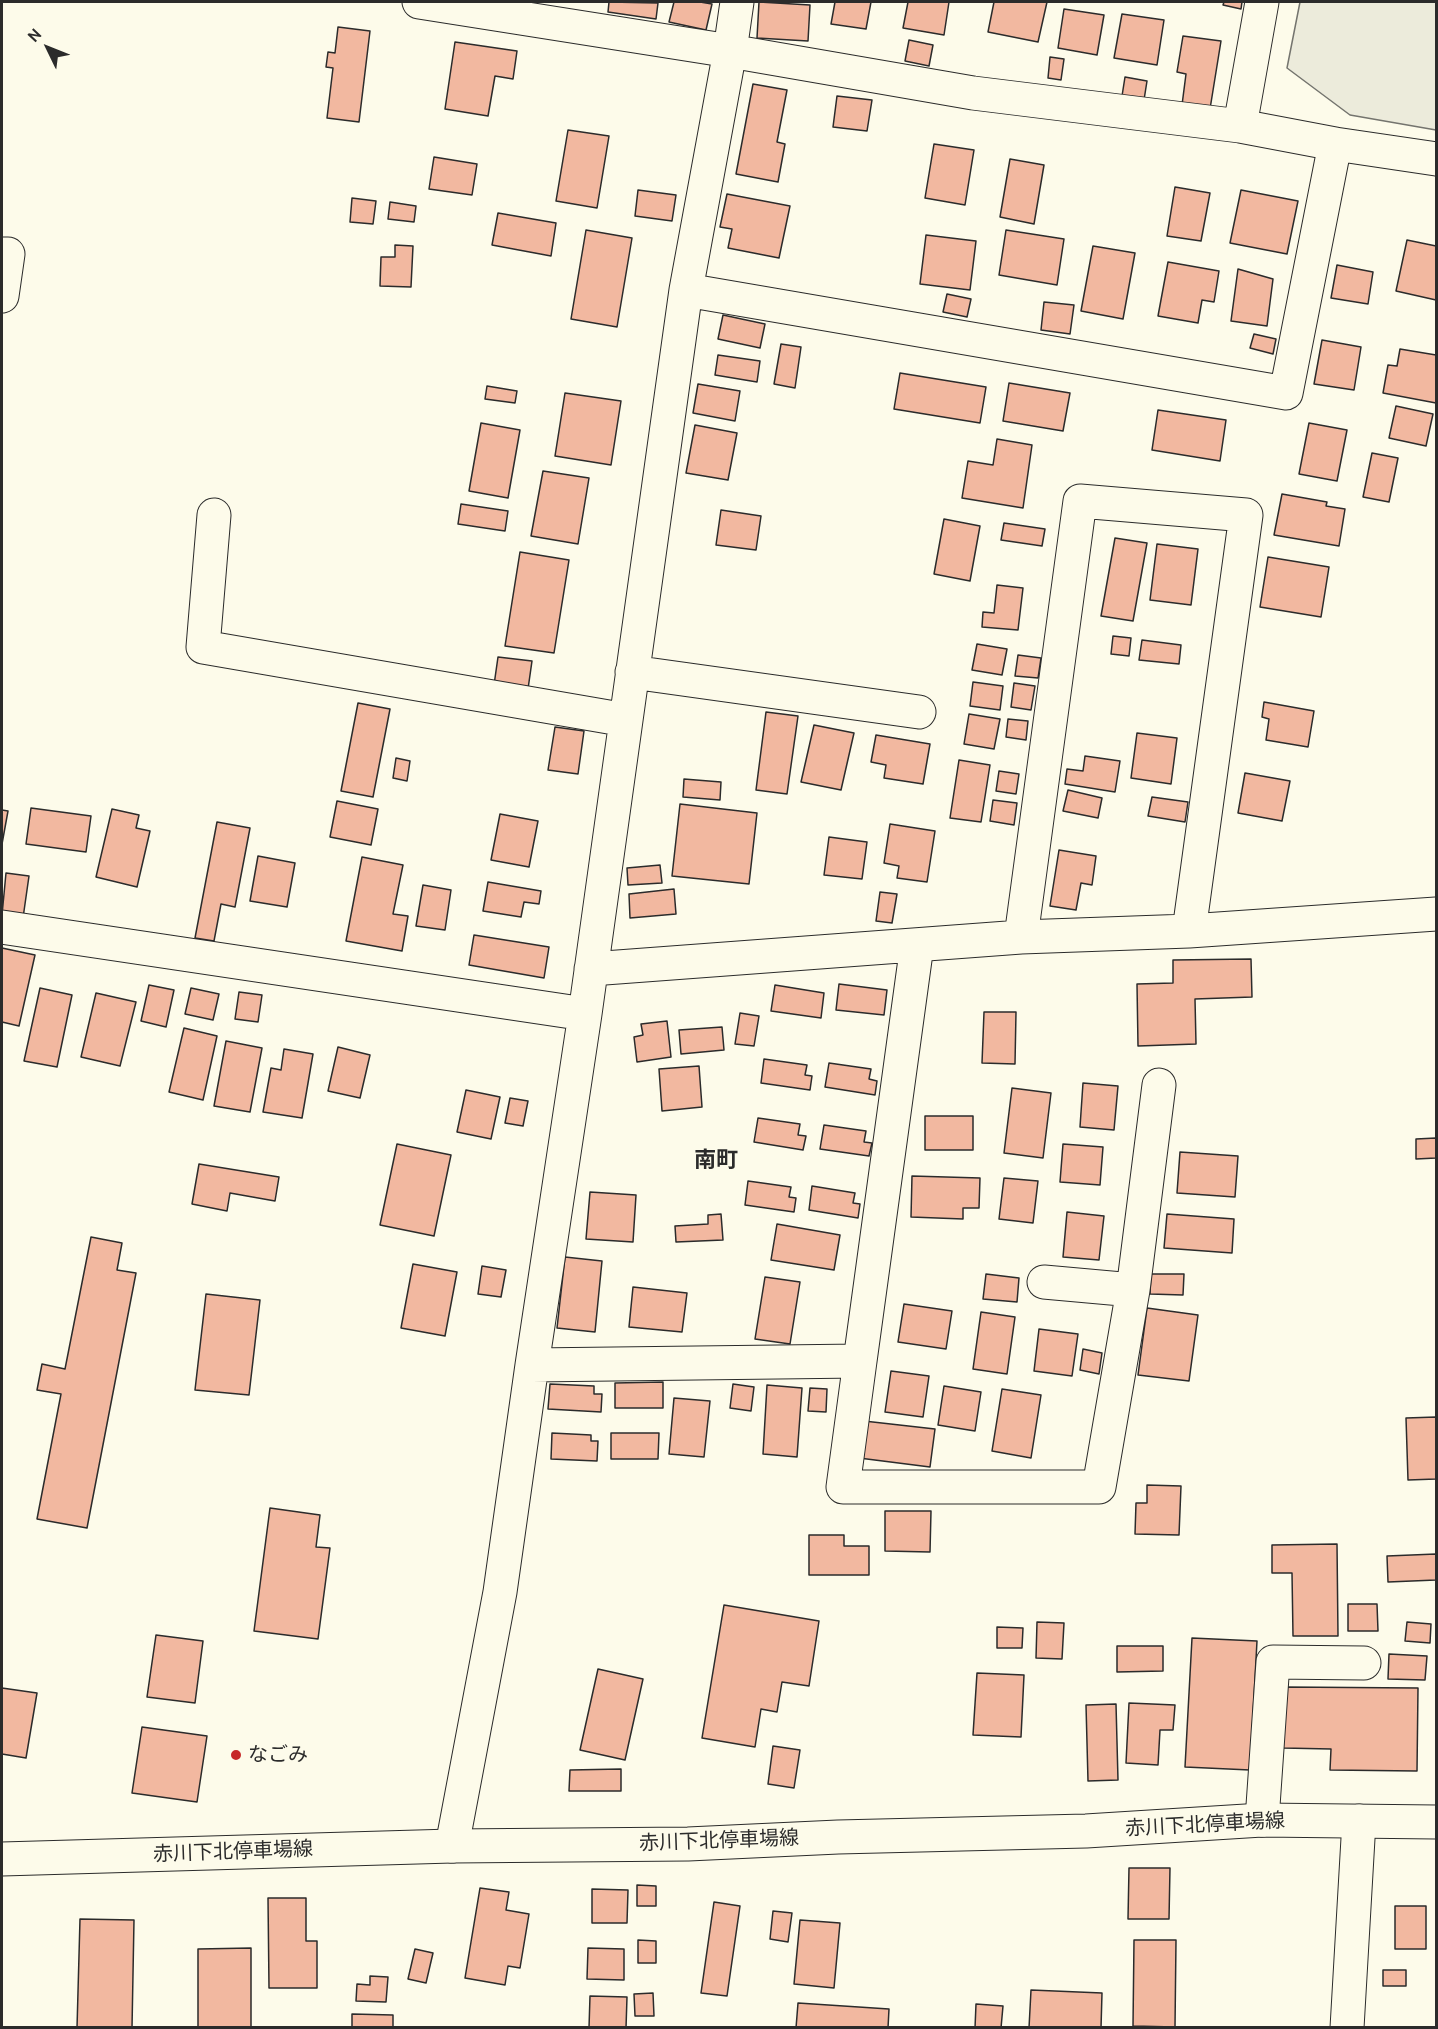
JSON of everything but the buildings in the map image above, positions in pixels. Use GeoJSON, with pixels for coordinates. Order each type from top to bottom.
{"type":"FeatureCollection","features":[{"type":"Feature","properties":{"kind":"street"},"geometry":{"type":"LineString","coordinates":[[419,2],[730,51],[973,93],[1240,126],[1335,144],[1437,159]]}},
{"type":"Feature","properties":{"kind":"street"},"geometry":{"type":"LineString","coordinates":[[453,1846],[500,1592],[585,1014],[686,290],[737,2]]}},
{"type":"Feature","properties":{"kind":"street"},"geometry":{"type":"LineString","coordinates":[[1240,126],[1262,2]]}},
{"type":"Feature","properties":{"kind":"street"},"geometry":{"type":"LineString","coordinates":[[686,290],[1286,393],[1335,144]]}},
{"type":"Feature","properties":{"kind":"street"},"geometry":{"type":"LineString","coordinates":[[2,254],[8,254],[2,296]]}},
{"type":"Feature","properties":{"kind":"street"},"geometry":{"type":"LineString","coordinates":[[1021,937],[1080,501],[1246,515],[1189,931]]}},
{"type":"Feature","properties":{"kind":"street"},"geometry":{"type":"LineString","coordinates":[[214,515],[203,647],[626,720]]}},
{"type":"Feature","properties":{"kind":"street"},"geometry":{"type":"LineString","coordinates":[[632,672],[919,712]]}},
{"type":"Feature","properties":{"kind":"street"},"geometry":{"type":"LineString","coordinates":[[591,969],[1021,937],[1189,931],[1437,914]]}},
{"type":"Feature","properties":{"kind":"street"},"geometry":{"type":"LineString","coordinates":[[2,927],[585,1014]]}},
{"type":"Feature","properties":{"kind":"street"},"geometry":{"type":"LineString","coordinates":[[917,945],[843,1487],[1099,1487],[1133,1290],[1159,1085]]}},
{"type":"Feature","properties":{"kind":"street"},"geometry":{"type":"LineString","coordinates":[[1044,1282],[1133,1290]]}},
{"type":"Feature","properties":{"kind":"street"},"geometry":{"type":"LineString","coordinates":[[532,1365],[860,1361]]}},
{"type":"Feature","properties":{"kind":"street"},"geometry":{"type":"LineString","coordinates":[[1262,1820],[1273,1662],[1364,1663]]}},
{"type":"Feature","properties":{"kind":"street","name":"赤川下北停車場線"},"geometry":{"type":"LineString","coordinates":[[2,1859],[453,1846],[688,1844],[838,1837],[1086,1831],[1262,1820],[1437,1822]]}},
{"type":"Feature","properties":{"kind":"street"},"geometry":{"type":"LineString","coordinates":[[1347,2028],[1359,1821]]}},
{"type":"Feature","properties":{"kind":"shaded area"},"geometry":{"type":"Polygon","coordinates":[[[1300,2],[1436,2],[1436,130],[1350,115],[1287,68],[1300,2]]]}},
{"type":"Feature","properties":{"kind":"place","name":"なごみ"},"geometry":{"type":"Point","coordinates":[236,1755]}},
{"type":"Feature","properties":{"kind":"district","name":"南町"},"geometry":{"type":"Point","coordinates":[716,1161]}}]}
